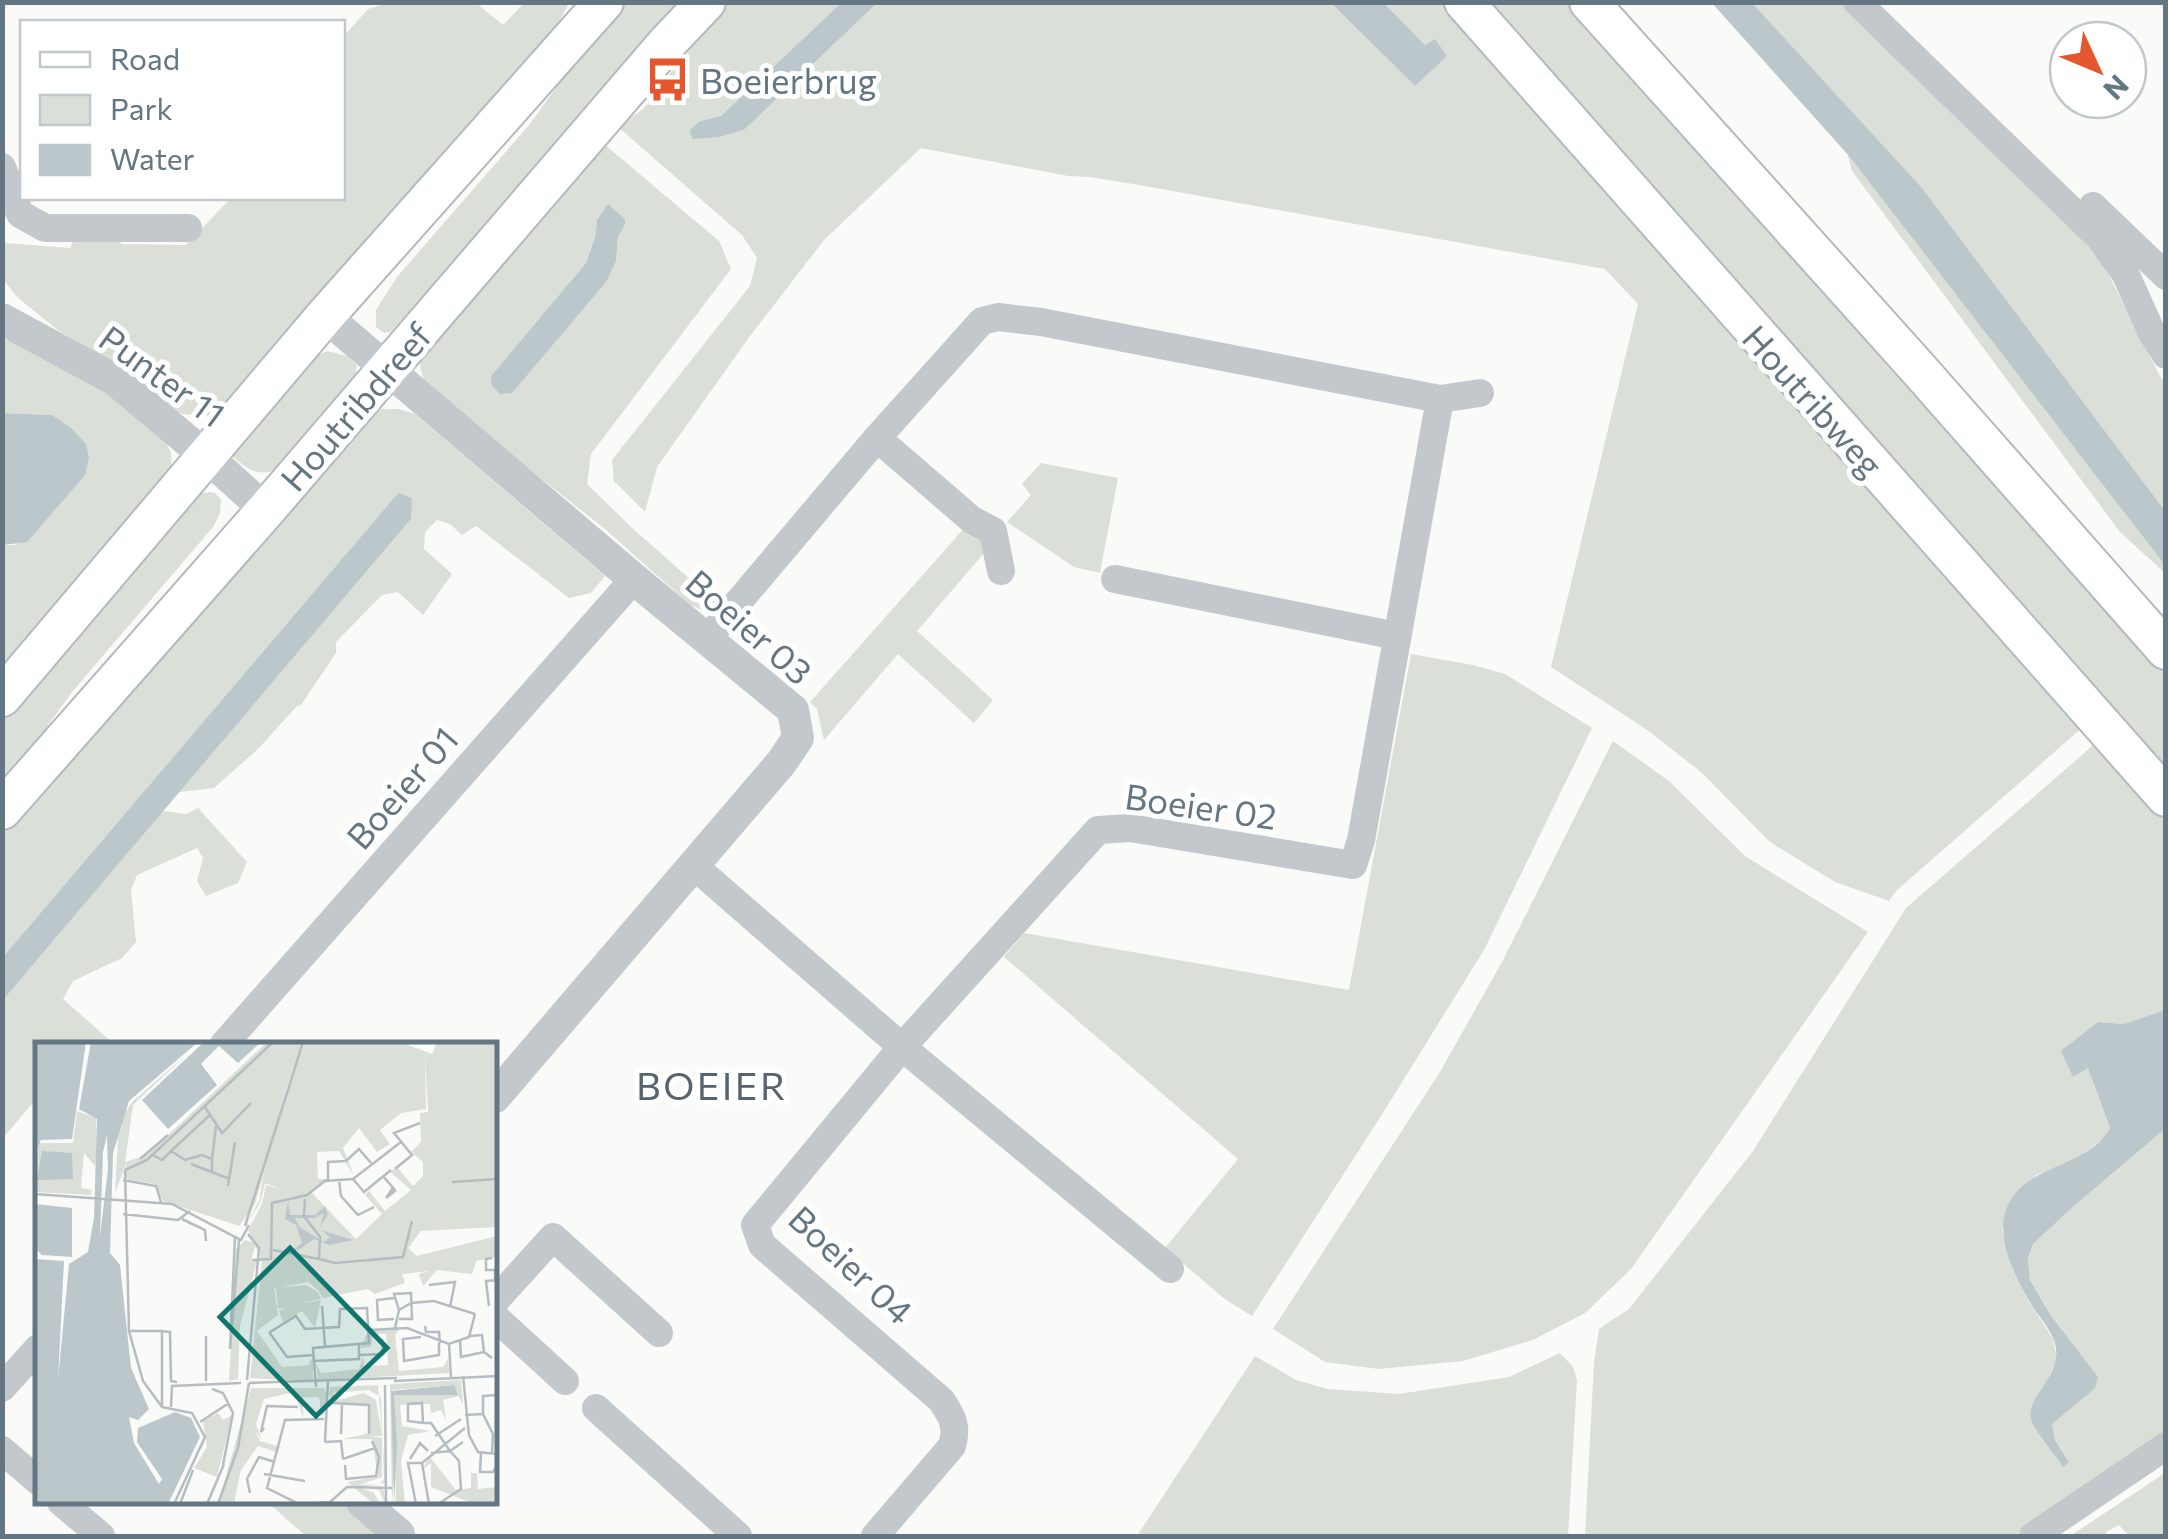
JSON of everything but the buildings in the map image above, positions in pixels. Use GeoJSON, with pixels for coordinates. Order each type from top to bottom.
{"type":"FeatureCollection","features":[{"type":"Feature","properties":{"kind":"main road"},"geometry":{"type":"LineString","coordinates":[[2,698],[326,316],[604,2]]}},
{"type":"Feature","properties":{"kind":"main road","name":"Houtribdreef"},"geometry":{"type":"LineString","coordinates":[[2,810],[706,2]]}},
{"type":"Feature","properties":{"kind":"main road","name":"Houtribweg"},"geometry":{"type":"LineString","coordinates":[[1464,2],[2166,797]]}},
{"type":"Feature","properties":{"kind":"main road"},"geometry":{"type":"LineString","coordinates":[[1588,2],[2166,650]]}},
{"type":"Feature","properties":{"kind":"street"},"geometry":{"type":"LineString","coordinates":[[1857,2],[2100,238],[2126,275],[2166,356]]}},
{"type":"Feature","properties":{"kind":"street"},"geometry":{"type":"LineString","coordinates":[[1884,2],[2166,276]]}},
{"type":"Feature","properties":{"kind":"street"},"geometry":{"type":"LineString","coordinates":[[2,167],[20,214],[45,228],[188,228]]}},
{"type":"Feature","properties":{"kind":"street","name":"Boeier 03"},"geometry":{"type":"LineString","coordinates":[[326,316],[794,710],[798,738],[781,763],[498,1092]]}},
{"type":"Feature","properties":{"kind":"street"},"geometry":{"type":"LineString","coordinates":[[707,638],[982,321],[998,317],[1040,322],[1440,399],[1480,393]]}},
{"type":"Feature","properties":{"kind":"street","name":"Punter 11"},"geometry":{"type":"LineString","coordinates":[[2,320],[115,380],[266,510]]}},
{"type":"Feature","properties":{"kind":"street","name":"Boeier 02"},"geometry":{"type":"LineString","coordinates":[[902,1048],[1098,830],[1130,828],[1353,865],[1362,840],[1440,399]]}},
{"type":"Feature","properties":{"kind":"street"},"geometry":{"type":"LineString","coordinates":[[877,438],[972,520],[993,531],[1002,571]]}},
{"type":"Feature","properties":{"kind":"street","name":"Boeier 01"},"geometry":{"type":"LineString","coordinates":[[226,1042],[634,579]]}},
{"type":"Feature","properties":{"kind":"street"},"geometry":{"type":"LineString","coordinates":[[1115,579],[1397,636]]}},
{"type":"Feature","properties":{"kind":"street"},"geometry":{"type":"LineString","coordinates":[[693,865],[902,1048],[1170,1269]]}},
{"type":"Feature","properties":{"kind":"street","name":"Boeier 04"},"geometry":{"type":"LineString","coordinates":[[875,1536],[952,1446],[956,1435],[952,1416],[941,1400],[762,1245],[755,1225],[902,1048]]}},
{"type":"Feature","properties":{"kind":"street"},"geometry":{"type":"LineString","coordinates":[[498,1299],[553,1238],[659,1333]]}},
{"type":"Feature","properties":{"kind":"street"},"geometry":{"type":"LineString","coordinates":[[498,1321],[565,1381]]}},
{"type":"Feature","properties":{"kind":"street"},"geometry":{"type":"LineString","coordinates":[[2,1388],[35,1351]]}},
{"type":"Feature","properties":{"kind":"street"},"geometry":{"type":"LineString","coordinates":[[596,1408],[738,1536]]}},
{"type":"Feature","properties":{"kind":"street"},"geometry":{"type":"LineString","coordinates":[[2033,1536],[2166,1446]]}},
{"type":"Feature","properties":{"kind":"street"},"geometry":{"type":"LineString","coordinates":[[2,1450],[35,1478]]}},
{"type":"Feature","properties":{"kind":"street"},"geometry":{"type":"LineString","coordinates":[[63,1504],[101,1536]]}},
{"type":"Feature","properties":{"kind":"street"},"geometry":{"type":"LineString","coordinates":[[364,1504],[400,1536]]}},
{"type":"Feature","properties":{"kind":"green space"},"geometry":{"type":"Polygon","coordinates":[[[388,3],[476,3],[503,25],[524,3],[569,3],[552,35],[222,412],[203,417],[173,410],[126,369],[59,331],[16,296],[3,279],[2,235],[6,243],[70,248],[78,231],[118,231],[121,244],[186,245],[229,200],[345,200],[345,35],[368,9],[388,3]]]}},
{"type":"Feature","properties":{"kind":"green space"},"geometry":{"type":"Polygon","coordinates":[[[624,3],[685,3],[590,103],[409,313],[384,333],[376,327],[376,310],[397,277],[529,125],[624,3]]]}},
{"type":"Feature","properties":{"kind":"green space"},"geometry":{"type":"Polygon","coordinates":[[[729,3],[841,3],[721,116],[700,121],[745,129],[877,3],[1331,3],[1415,86],[1425,45],[1384,3],[1445,3],[2084,726],[1889,901],[1835,882],[1770,842],[1701,772],[1646,729],[1551,667],[1638,304],[1605,269],[921,148],[824,240],[750,336],[657,467],[645,512],[614,481],[612,460],[750,286],[757,258],[742,235],[618,127],[657,94],[663,99],[677,84],[669,75],[729,3]]]}},
{"type":"Feature","properties":{"kind":"green space"},"geometry":{"type":"Polygon","coordinates":[[[1483,3],[1566,3],[1984,463],[2165,672],[2165,776],[1483,3]]]}},
{"type":"Feature","properties":{"kind":"green space"},"geometry":{"type":"Polygon","coordinates":[[[1714,3],[1849,3],[2097,252],[2165,383],[2165,573],[2120,532],[1852,171],[1840,125],[1714,3]]]}},
{"type":"Feature","properties":{"kind":"green space"},"geometry":{"type":"Polygon","coordinates":[[[598,139],[719,241],[731,269],[591,454],[587,484],[717,603],[708,613],[689,604],[605,529],[453,409],[423,378],[419,361],[598,139]],[[609,205],[597,220],[586,263],[491,376],[512,392],[607,281],[616,261],[618,236],[625,224],[609,205]]]}},
{"type":"Feature","properties":{"kind":"green space"},"geometry":{"type":"Polygon","coordinates":[[[3,340],[107,391],[165,440],[172,469],[3,679],[3,545],[16,545],[52,415],[3,413],[3,340]]]}},
{"type":"Feature","properties":{"kind":"green space"},"geometry":{"type":"Polygon","coordinates":[[[327,351],[347,356],[357,365],[355,379],[274,470],[257,472],[247,468],[233,457],[233,452],[313,358],[327,351]]]}},
{"type":"Feature","properties":{"kind":"green space"},"geometry":{"type":"Polygon","coordinates":[[[375,411],[415,414],[605,576],[591,593],[569,598],[476,526],[462,535],[450,524],[437,520],[425,532],[424,549],[452,574],[423,615],[398,592],[382,595],[336,642],[336,653],[301,705],[258,749],[214,788],[179,792],[411,519],[398,493],[3,957],[3,832],[334,445],[375,411]]]}},
{"type":"Feature","properties":{"kind":"green space"},"geometry":{"type":"Polygon","coordinates":[[[1041,463],[1118,478],[1100,573],[1074,567],[1007,522],[1031,495],[1022,484],[1041,463]]]}},
{"type":"Feature","properties":{"kind":"green space"},"geometry":{"type":"Polygon","coordinates":[[[210,492],[221,500],[213,527],[72,692],[3,788],[3,720],[186,505],[199,494],[210,492]]]}},
{"type":"Feature","properties":{"kind":"green space"},"geometry":{"type":"Polygon","coordinates":[[[968,524],[991,545],[917,631],[993,700],[974,723],[898,654],[824,740],[817,709],[810,702],[968,524]]]}},
{"type":"Feature","properties":{"kind":"green space"},"geometry":{"type":"Polygon","coordinates":[[[1411,654],[1505,674],[1592,728],[1484,950],[1252,1316],[1226,1300],[1165,1248],[1238,1159],[1004,957],[1024,933],[1349,990],[1411,654]]]}},
{"type":"Feature","properties":{"kind":"green space"},"geometry":{"type":"Polygon","coordinates":[[[1613,741],[1669,781],[1745,856],[1868,932],[1631,1269],[1585,1313],[1533,1340],[1463,1361],[1379,1369],[1325,1362],[1273,1329],[1440,1072],[1502,962],[1613,741]]]}},
{"type":"Feature","properties":{"kind":"green space"},"geometry":{"type":"Polygon","coordinates":[[[2098,741],[2165,819],[2165,1010],[2124,1024],[2098,1022],[2073,1077],[2088,1067],[2110,1128],[2104,1138],[2077,1159],[2036,1175],[2002,1229],[2012,1268],[2053,1339],[2057,1359],[2047,1381],[2048,1444],[2063,1466],[2069,1462],[2055,1440],[2052,1424],[2071,1406],[2051,1316],[2030,1280],[2028,1259],[2033,1244],[2165,1129],[2165,1436],[2014,1536],[1585,1536],[1599,1329],[1629,1309],[1753,1151],[1906,908],[2098,741]]]}},
{"type":"Feature","properties":{"kind":"green space"},"geometry":{"type":"Polygon","coordinates":[[[198,808],[247,862],[238,883],[206,896],[197,881],[203,858],[197,848],[137,875],[131,890],[136,942],[122,958],[73,981],[63,999],[112,1042],[35,1042],[35,1100],[3,1138],[3,1000],[163,811],[186,814],[198,808]]]}},
{"type":"Feature","properties":{"kind":"green space"},"geometry":{"type":"Polygon","coordinates":[[[1560,1353],[1573,1367],[1577,1380],[1568,1536],[1137,1536],[1255,1356],[1296,1380],[1328,1389],[1399,1394],[1509,1377],[1560,1353]]]}},
{"type":"Feature","properties":{"kind":"green space"},"geometry":{"type":"Polygon","coordinates":[[[2165,1473],[2165,1536],[2129,1536],[2119,1525],[2106,1532],[2106,1536],[2070,1536],[2165,1473]]]}},
{"type":"Feature","properties":{"kind":"green space"},"geometry":{"type":"Polygon","coordinates":[[[269,1504],[352,1504],[389,1536],[306,1536],[269,1504]]]}},
{"type":"Feature","properties":{"kind":"water"},"geometry":{"type":"Polygon","coordinates":[[[841,3],[877,3],[745,129],[719,137],[692,139],[690,130],[700,121],[721,116],[841,3]]]}},
{"type":"Feature","properties":{"kind":"water"},"geometry":{"type":"Polygon","coordinates":[[[1331,3],[1384,3],[1425,45],[1435,39],[1447,56],[1415,86],[1331,3]]]}},
{"type":"Feature","properties":{"kind":"water"},"geometry":{"type":"Polygon","coordinates":[[[1712,3],[1752,3],[1921,187],[2165,511],[2165,565],[1850,157],[1712,3]]]}},
{"type":"Feature","properties":{"kind":"water"},"geometry":{"type":"Polygon","coordinates":[[[608,204],[625,219],[625,224],[607,281],[512,393],[500,394],[492,386],[491,376],[586,263],[597,220],[608,204]]]}},
{"type":"Feature","properties":{"kind":"water"},"geometry":{"type":"Polygon","coordinates":[[[3,413],[52,415],[86,444],[89,458],[85,475],[27,542],[3,545],[3,413]]]}},
{"type":"Feature","properties":{"kind":"water"},"geometry":{"type":"Polygon","coordinates":[[[398,493],[412,498],[411,519],[3,1000],[3,957],[398,493]]]}},
{"type":"Feature","properties":{"kind":"water"},"geometry":{"type":"Polygon","coordinates":[[[2165,1010],[2165,1129],[2033,1244],[2028,1259],[2030,1280],[2051,1316],[2098,1377],[2095,1388],[2052,1424],[2055,1440],[2069,1462],[2063,1467],[2038,1433],[2030,1413],[2055,1363],[2053,1338],[2010,1263],[2003,1222],[2012,1198],[2022,1186],[2089,1150],[2110,1128],[2088,1068],[2073,1077],[2061,1051],[2098,1022],[2124,1024],[2165,1010]]]}},
{"type":"Feature","properties":{"kind":"place","name":"Boeierbrug"},"geometry":{"type":"Point","coordinates":[667,79]}},
{"type":"Feature","properties":{"kind":"district","name":"BOEIER"},"geometry":{"type":"Point","coordinates":[712,1084]}}]}
